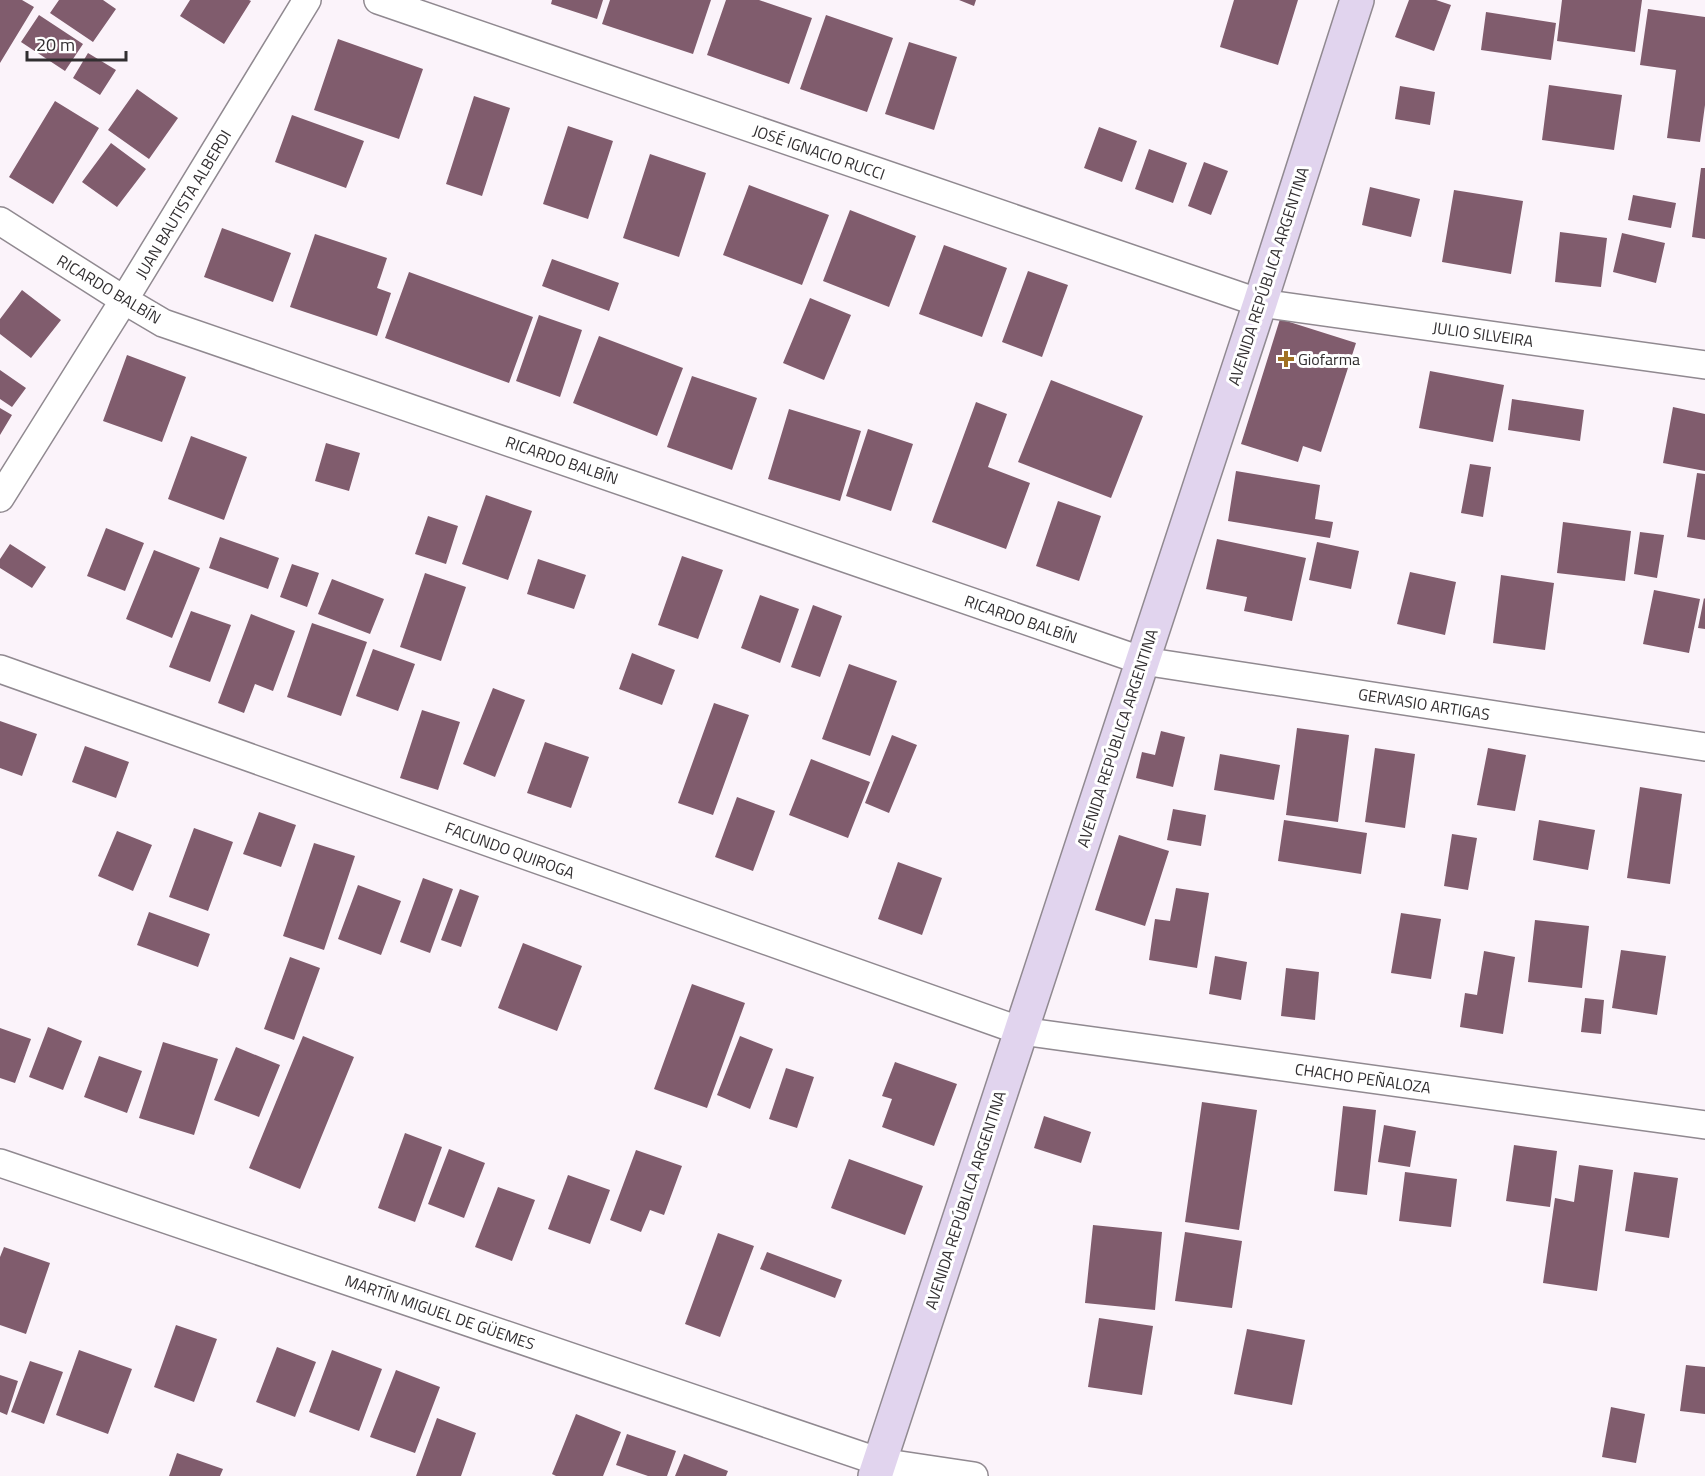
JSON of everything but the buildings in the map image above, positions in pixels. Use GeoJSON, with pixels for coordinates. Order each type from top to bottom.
{"type":"FeatureCollection","features":[{"type":"Feature","properties":{"kind":"main road","name":"AVENIDA REPÚBLICA ARGENTINA"},"geometry":{"type":"LineString","coordinates":[[878,1469],[1357,0]]}},
{"type":"Feature","properties":{"kind":"street","name":"JUAN BAUTISTA ALBERDI"},"geometry":{"type":"LineString","coordinates":[[0,498],[307,0]]}},
{"type":"Feature","properties":{"kind":"street","name":"JOSÉ IGNACIO RUCCI"},"geometry":{"type":"LineString","coordinates":[[378,0],[1260,303]]}},
{"type":"Feature","properties":{"kind":"street","name":"RICARDO BALBÍN"},"geometry":{"type":"LineString","coordinates":[[0,221],[163,323],[1143,661]]}},
{"type":"Feature","properties":{"kind":"street","name":"JULIO SILVEIRA"},"geometry":{"type":"LineString","coordinates":[[1260,303],[1705,365]]}},
{"type":"Feature","properties":{"kind":"street","name":"GERVASIO ARTIGAS"},"geometry":{"type":"LineString","coordinates":[[1143,661],[1705,747]]}},
{"type":"Feature","properties":{"kind":"street","name":"FACUNDO QUIROGA"},"geometry":{"type":"LineString","coordinates":[[0,669],[1021,1031]]}},
{"type":"Feature","properties":{"kind":"street","name":"CHACHO PEÑALOZA"},"geometry":{"type":"LineString","coordinates":[[1021,1031],[1705,1125]]}},
{"type":"Feature","properties":{"kind":"street","name":"MARTÍN MIGUEL DE GÜEMES"},"geometry":{"type":"LineString","coordinates":[[0,1163],[878,1469],[974,1476]]}},
{"type":"Feature","properties":{"kind":"place","name":"Giofarma"},"geometry":{"type":"Point","coordinates":[1286,359]}}]}
